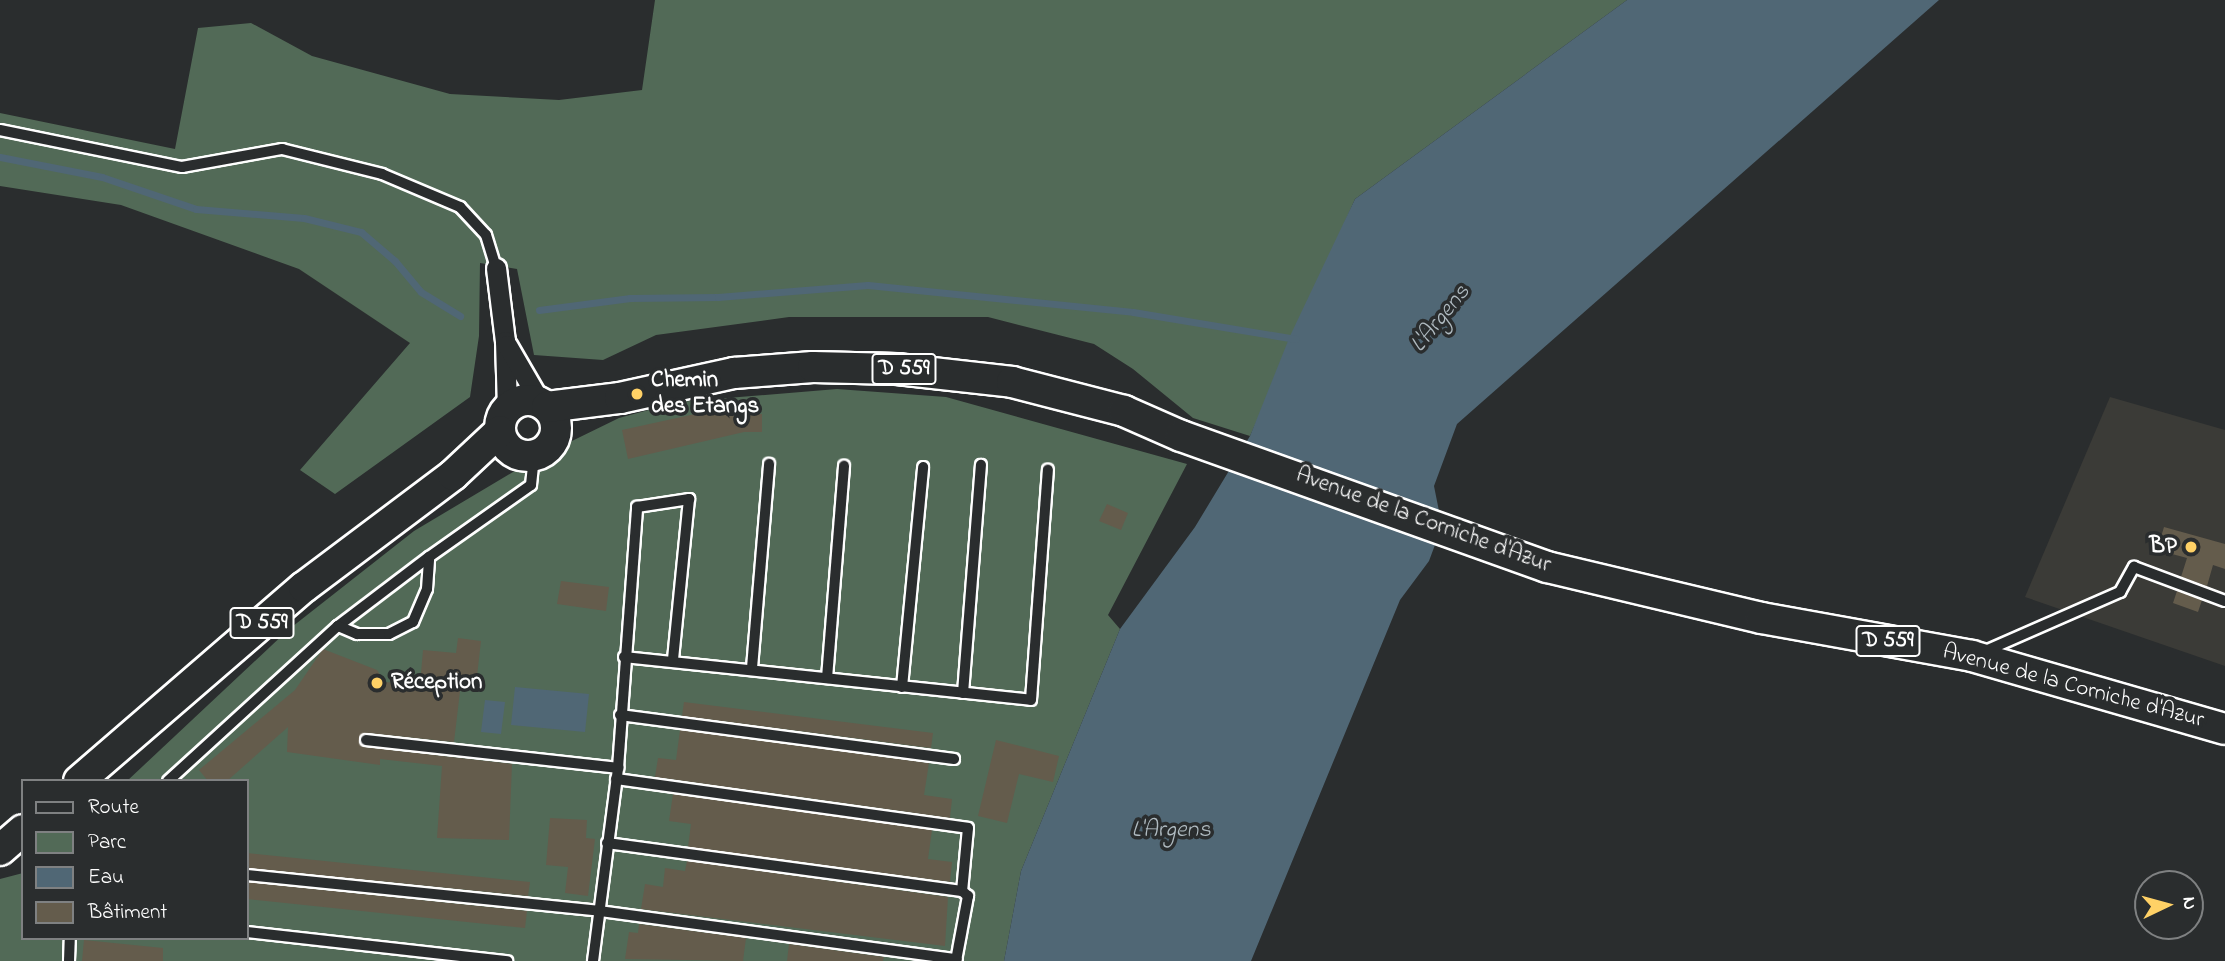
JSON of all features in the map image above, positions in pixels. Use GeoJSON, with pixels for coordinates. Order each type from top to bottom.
{"type":"FeatureCollection","features":[{"type":"Feature","properties":{"kind":"main road","name":"Avenue de la Corniche d'Azur"},"geometry":{"type":"LineString","coordinates":[[543,404],[620,398],[734,373],[813,366],[897,369],[1012,382],[1124,411],[1181,436],[1201,440],[1547,567],[1653,595],[1972,656],[2225,729]]}},
{"type":"Feature","properties":{"kind":"main road","name":"Avenue de la Corniche d'Azur"},"geometry":{"type":"LineString","coordinates":[[453,475],[536,450],[620,398]]}},
{"type":"Feature","properties":{"kind":"main road"},"geometry":{"type":"LineString","coordinates":[[522,401],[543,404],[556,421],[536,450],[506,446],[504,420],[522,401]]}},
{"type":"Feature","properties":{"kind":"main road","name":"Avenue de la Corniche d'Azur"},"geometry":{"type":"LineString","coordinates":[[81,779],[304,587],[453,475],[504,420]]}},
{"type":"Feature","properties":{"kind":"main road"},"geometry":{"type":"LineString","coordinates":[[0,850],[21,832]]}},
{"type":"Feature","properties":{"kind":"street"},"geometry":{"type":"LineString","coordinates":[[496,268],[503,333],[504,420]]}},
{"type":"Feature","properties":{"kind":"street"},"geometry":{"type":"LineString","coordinates":[[503,333],[543,404]]}},
{"type":"Feature","properties":{"kind":"lane"},"geometry":{"type":"LineString","coordinates":[[0,130],[182,167],[282,149],[382,174],[460,207],[486,235],[496,268]]}},
{"type":"Feature","properties":{"kind":"lane"},"geometry":{"type":"LineString","coordinates":[[170,779],[338,626],[531,485],[536,450]]}},
{"type":"Feature","properties":{"kind":"lane"},"geometry":{"type":"LineString","coordinates":[[752,668],[769,464]]}},
{"type":"Feature","properties":{"kind":"lane"},"geometry":{"type":"LineString","coordinates":[[963,693],[981,465]]}},
{"type":"Feature","properties":{"kind":"lane"},"geometry":{"type":"LineString","coordinates":[[827,678],[844,466]]}},
{"type":"Feature","properties":{"kind":"lane"},"geometry":{"type":"LineString","coordinates":[[902,687],[923,467]]}},
{"type":"Feature","properties":{"kind":"lane"},"geometry":{"type":"LineString","coordinates":[[624,657],[752,668],[1031,700],[1048,470]]}},
{"type":"Feature","properties":{"kind":"lane"},"geometry":{"type":"LineString","coordinates":[[593,961],[617,773],[637,508],[689,499],[673,660]]}},
{"type":"Feature","properties":{"kind":"lane"},"geometry":{"type":"LineString","coordinates":[[338,626],[357,634],[389,634],[413,622],[427,589],[429,557]]}},
{"type":"Feature","properties":{"kind":"lane"},"geometry":{"type":"LineString","coordinates":[[1972,656],[2120,592],[2134,567],[2225,601]]}},
{"type":"Feature","properties":{"kind":"lane"},"geometry":{"type":"LineString","coordinates":[[621,715],[954,759]]}},
{"type":"Feature","properties":{"kind":"lane"},"geometry":{"type":"LineString","coordinates":[[366,740],[617,773],[968,828],[962,891]]}},
{"type":"Feature","properties":{"kind":"lane"},"geometry":{"type":"LineString","coordinates":[[248,875],[600,911],[956,960],[968,896],[962,891],[607,843]]}},
{"type":"Feature","properties":{"kind":"lane"},"geometry":{"type":"LineString","coordinates":[[248,932],[507,961]]}},
{"type":"Feature","properties":{"kind":"lane"},"geometry":{"type":"LineString","coordinates":[[69,961],[70,940]]}},
{"type":"Feature","properties":{"kind":"shaded area"},"geometry":{"type":"Polygon","coordinates":[[[2110,397],[2225,430],[2225,666],[2025,597],[2110,397]]]}},
{"type":"Feature","properties":{"kind":"green space"},"geometry":{"type":"Polygon","coordinates":[[[655,0],[1627,0],[1355,199],[1250,436],[1193,418],[1133,369],[1094,344],[988,317],[789,317],[656,335],[603,360],[534,355],[517,269],[480,263],[479,336],[470,397],[335,494],[300,470],[410,343],[299,269],[121,205],[0,186],[0,113],[175,149],[198,28],[251,23],[312,56],[450,94],[559,100],[642,90],[655,0]]]}},
{"type":"Feature","properties":{"kind":"green space"},"geometry":{"type":"Polygon","coordinates":[[[837,389],[946,397],[1187,464],[1108,615],[1120,629],[1021,871],[1004,961],[0,961],[0,879],[21,874],[21,940],[248,940],[248,779],[129,779],[288,630],[414,531],[533,460],[619,418],[678,402],[837,389]]]}},
{"type":"Feature","properties":{"kind":"water","name":"L'Argens"},"geometry":{"type":"Polygon","coordinates":[[[1627,0],[1939,0],[1457,424],[1434,486],[1442,526],[1429,561],[1400,600],[1251,961],[1004,961],[1021,871],[1120,629],[1195,527],[1250,436],[1290,336],[1355,199],[1627,0]]]}},
{"type":"Feature","properties":{"kind":"water"},"geometry":{"type":"Polygon","coordinates":[[[515,687],[589,694],[585,732],[511,725],[515,687]]]}},
{"type":"Feature","properties":{"kind":"water"},"geometry":{"type":"Polygon","coordinates":[[[485,700],[505,702],[501,734],[481,732],[485,700]]]}},
{"type":"Feature","properties":{"kind":"building"},"geometry":{"type":"Polygon","coordinates":[[[727,407],[729,414],[762,414],[762,432],[744,432],[628,459],[622,430],[727,407]]]}},
{"type":"Feature","properties":{"kind":"building"},"geometry":{"type":"Polygon","coordinates":[[[1107,504],[1128,513],[1121,530],[1099,521],[1107,504]]]}},
{"type":"Feature","properties":{"kind":"building","name":"BP"},"geometry":{"type":"Polygon","coordinates":[[[2164,527],[2225,544],[2225,569],[2213,565],[2207,586],[2181,577],[2187,558],[2157,550],[2164,527]]]}},
{"type":"Feature","properties":{"kind":"building"},"geometry":{"type":"Polygon","coordinates":[[[561,581],[609,587],[606,611],[557,604],[561,581]]]}},
{"type":"Feature","properties":{"kind":"building"},"geometry":{"type":"Polygon","coordinates":[[[2177,591],[2202,600],[2198,612],[2173,603],[2177,591]]]}},
{"type":"Feature","properties":{"kind":"building"},"geometry":{"type":"Polygon","coordinates":[[[458,638],[481,641],[476,685],[461,683],[454,742],[367,733],[359,742],[365,747],[512,764],[509,840],[437,838],[442,766],[380,759],[380,765],[287,752],[288,727],[229,779],[206,779],[199,770],[295,690],[323,649],[377,670],[385,682],[420,685],[423,650],[456,653],[458,638]]]}},
{"type":"Feature","properties":{"kind":"building"},"geometry":{"type":"Polygon","coordinates":[[[684,702],[933,733],[931,748],[682,716],[684,702]]]}},
{"type":"Feature","properties":{"kind":"building"},"geometry":{"type":"Polygon","coordinates":[[[680,730],[929,763],[924,795],[952,799],[950,818],[655,777],[658,758],[676,760],[680,730]]]}},
{"type":"Feature","properties":{"kind":"building"},"geometry":{"type":"Polygon","coordinates":[[[996,740],[1059,756],[1053,782],[1019,774],[1007,823],[978,816],[996,740]]]}},
{"type":"Feature","properties":{"kind":"building"},"geometry":{"type":"Polygon","coordinates":[[[673,794],[932,830],[928,859],[952,862],[950,882],[688,847],[691,824],[669,821],[673,794]]]}},
{"type":"Feature","properties":{"kind":"building"},"geometry":{"type":"Polygon","coordinates":[[[550,818],[587,820],[586,838],[595,839],[588,896],[565,893],[568,867],[546,865],[550,818]]]}},
{"type":"Feature","properties":{"kind":"building"},"geometry":{"type":"Polygon","coordinates":[[[248,853],[530,882],[528,896],[248,868],[248,853]]]}},
{"type":"Feature","properties":{"kind":"building"},"geometry":{"type":"Polygon","coordinates":[[[687,861],[948,897],[945,946],[641,909],[645,884],[663,887],[665,868],[685,871],[687,861]]]}},
{"type":"Feature","properties":{"kind":"building"},"geometry":{"type":"Polygon","coordinates":[[[248,882],[527,911],[525,928],[248,899],[248,882]]]}},
{"type":"Feature","properties":{"kind":"building"},"geometry":{"type":"Polygon","coordinates":[[[639,924],[746,938],[743,961],[625,959],[629,932],[638,933],[639,924]]]}},
{"type":"Feature","properties":{"kind":"building"},"geometry":{"type":"Polygon","coordinates":[[[84,940],[163,948],[163,961],[82,961],[84,940]]]}},
{"type":"Feature","properties":{"kind":"building"},"geometry":{"type":"Polygon","coordinates":[[[789,944],[884,957],[883,961],[787,961],[789,944]]]}},
{"type":"Feature","properties":{"kind":"waterway"},"geometry":{"type":"LineString","coordinates":[[0,157],[102,177],[196,209],[304,218],[361,232],[395,261],[421,292],[460,316]]}},
{"type":"Feature","properties":{"kind":"waterway"},"geometry":{"type":"LineString","coordinates":[[539,310],[630,298],[718,297],[868,285],[1133,312],[1296,339]]}},
{"type":"Feature","properties":{"kind":"place","name":"Chemin des Etangs"},"geometry":{"type":"Point","coordinates":[637,394]}},
{"type":"Feature","properties":{"kind":"place","name":"BP"},"geometry":{"type":"Point","coordinates":[2191,547]}},
{"type":"Feature","properties":{"kind":"place","name":"Réception"},"geometry":{"type":"Point","coordinates":[377,683]}}]}
